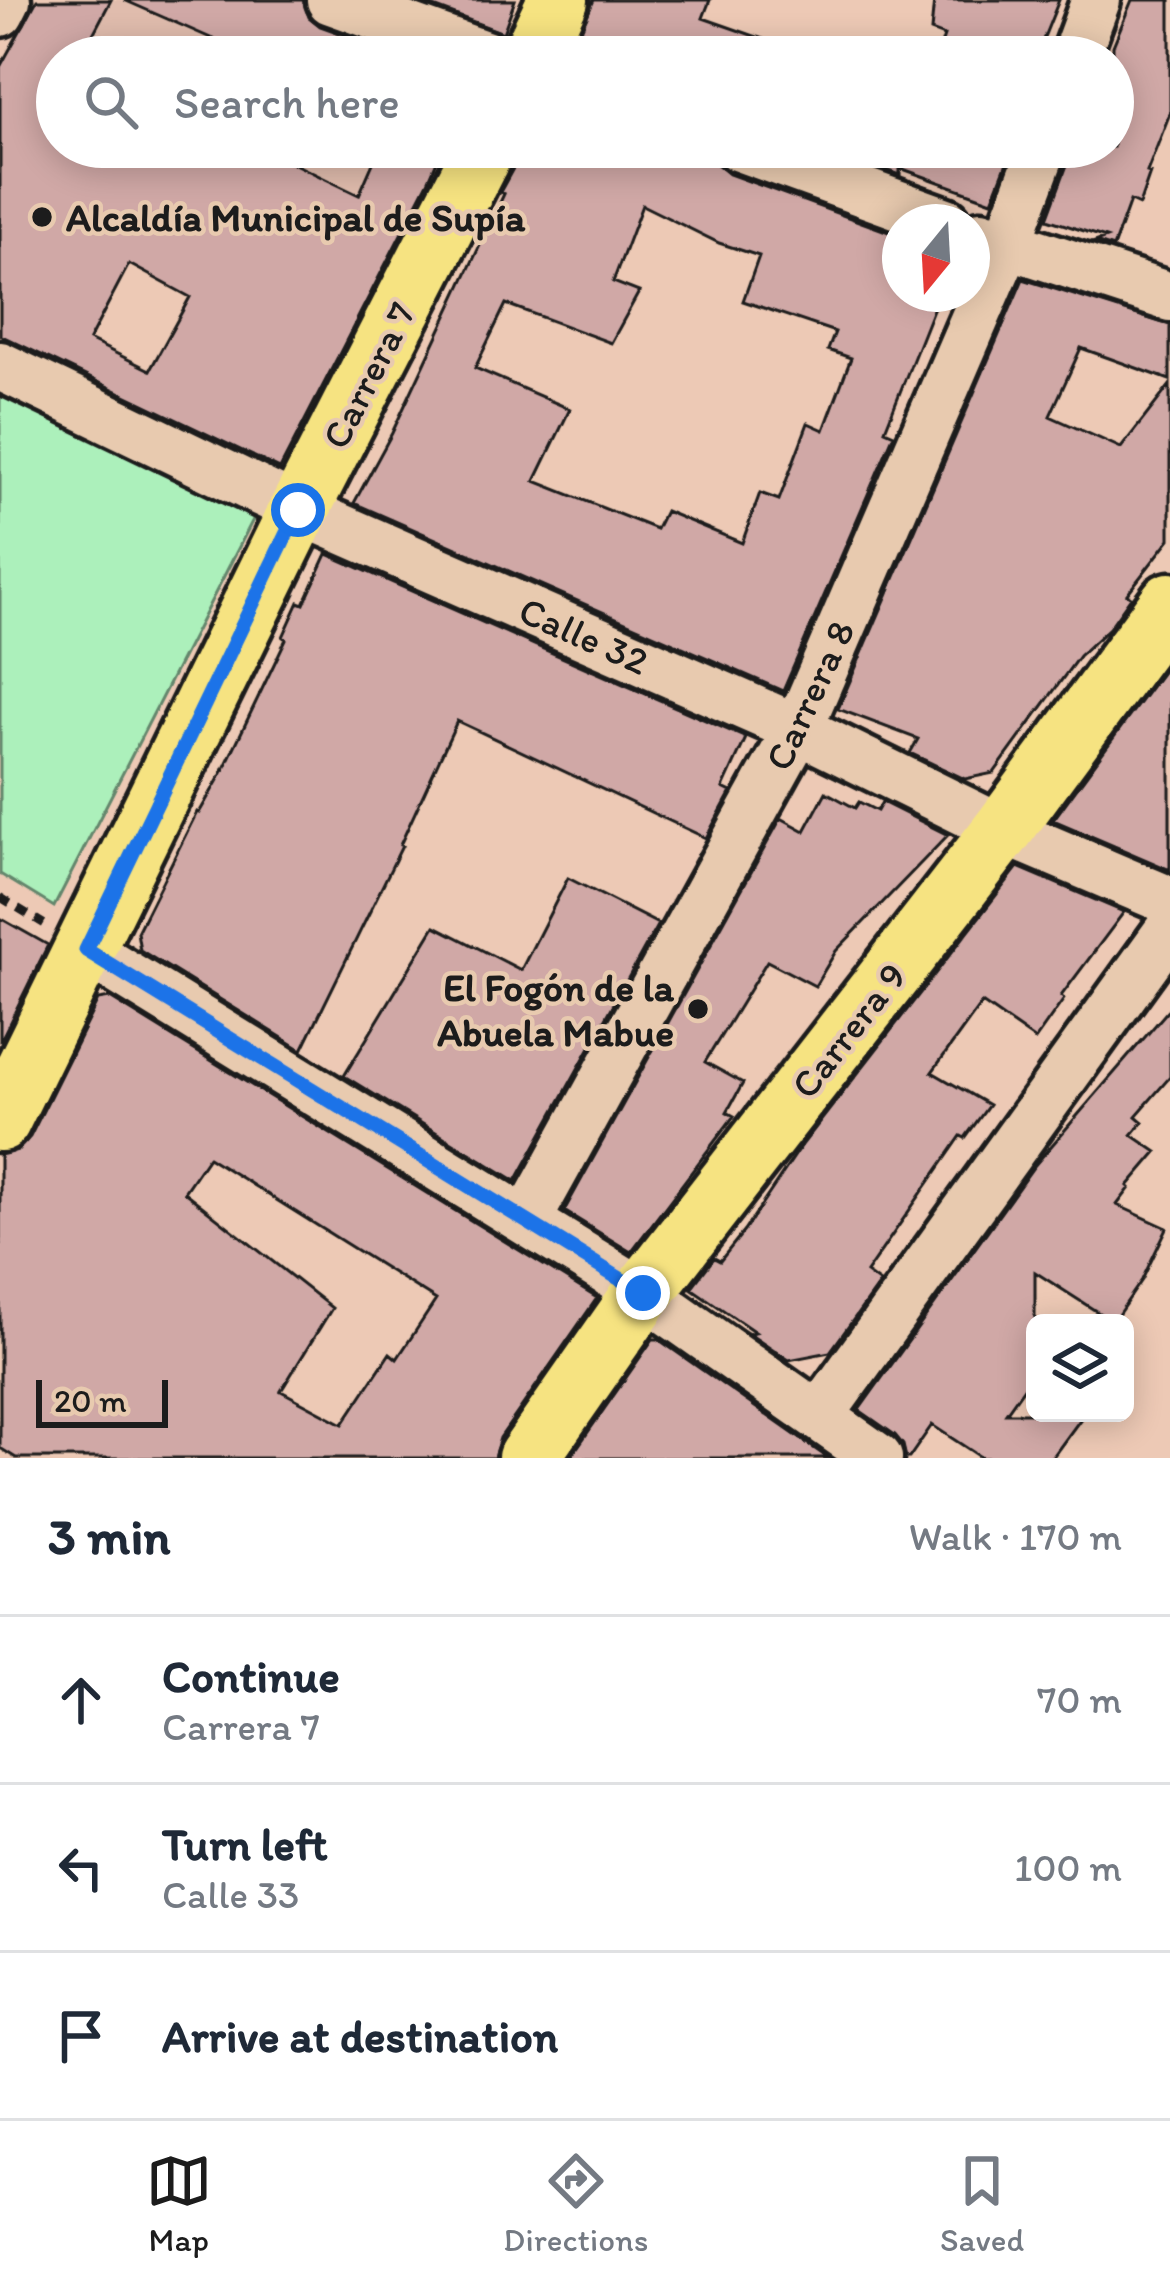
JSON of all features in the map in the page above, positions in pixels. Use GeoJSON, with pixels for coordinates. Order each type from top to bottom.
{"type":"FeatureCollection","features":[{"type":"Feature","properties":{"kind":"main road"},"geometry":{"type":"LineString","coordinates":[[541,36],[558,0]]}},
{"type":"Feature","properties":{"kind":"main road","name":"Carrera 7"},"geometry":{"type":"LineString","coordinates":[[0,1121],[298,510],[474,168]]}},
{"type":"Feature","properties":{"kind":"main road","name":"Carrera 9"},"geometry":{"type":"LineString","coordinates":[[528,1458],[643,1293],[1003,830],[1170,603]]}},
{"type":"Feature","properties":{"kind":"street"},"geometry":{"type":"LineString","coordinates":[[0,12],[6,0]]}},
{"type":"Feature","properties":{"kind":"street"},"geometry":{"type":"LineString","coordinates":[[331,0],[431,36]]}},
{"type":"Feature","properties":{"kind":"street"},"geometry":{"type":"LineString","coordinates":[[1083,36],[1096,0]]}},
{"type":"Feature","properties":{"kind":"street"},"geometry":{"type":"LineString","coordinates":[[797,168],[896,204]]}},
{"type":"Feature","properties":{"kind":"street","name":"Carrera 8"},"geometry":{"type":"LineString","coordinates":[[990,238],[1031,168]]}},
{"type":"Feature","properties":{"kind":"street"},"geometry":{"type":"LineString","coordinates":[[990,238],[1170,297]]}},
{"type":"Feature","properties":{"kind":"street","name":"Carrera 8"},"geometry":{"type":"LineString","coordinates":[[527,1220],[798,729],[961,312]]}},
{"type":"Feature","properties":{"kind":"street","name":"Calle 32"},"geometry":{"type":"LineString","coordinates":[[0,366],[298,510],[798,729],[1003,830],[1170,901]]}},
{"type":"Feature","properties":{"kind":"street"},"geometry":{"type":"LineString","coordinates":[[818,1416],[1170,929]]}},
{"type":"Feature","properties":{"kind":"street"},"geometry":{"type":"LineString","coordinates":[[86,950],[643,1293],[878,1458]]}},
{"type":"Feature","properties":{"kind":"shaded area"},"geometry":{"type":"Polygon","coordinates":[[[37,0],[253,0],[344,36],[36,36],[36,61],[2,67],[37,0]]]}},
{"type":"Feature","properties":{"kind":"shaded area"},"geometry":{"type":"Polygon","coordinates":[[[269,168],[433,168],[409,220],[269,168]]]}},
{"type":"Feature","properties":{"kind":"green space"},"geometry":{"type":"Polygon","coordinates":[[[0,384],[260,506],[54,907],[0,874],[0,384]]]}},
{"type":"Feature","properties":{"kind":"building"},"geometry":{"type":"Polygon","coordinates":[[[37,0],[111,0],[92,36],[36,36],[36,168],[303,168],[359,195],[371,168],[434,168],[280,469],[0,335],[0,67],[37,0]],[[129,264],[89,340],[150,370],[190,297],[129,264]]]}},
{"type":"Feature","properties":{"kind":"building"},"geometry":{"type":"Polygon","coordinates":[[[124,0],[303,0],[309,17],[320,26],[348,36],[206,36],[124,0]]]}},
{"type":"Feature","properties":{"kind":"building"},"geometry":{"type":"Polygon","coordinates":[[[415,0],[515,0],[503,33],[415,0]]]}},
{"type":"Feature","properties":{"kind":"building"},"geometry":{"type":"Polygon","coordinates":[[[594,0],[710,0],[703,18],[754,36],[578,36],[594,0]]]}},
{"type":"Feature","properties":{"kind":"building"},"geometry":{"type":"Polygon","coordinates":[[[934,0],[1059,0],[1044,36],[944,36],[931,31],[934,0]]]}},
{"type":"Feature","properties":{"kind":"building"},"geometry":{"type":"Polygon","coordinates":[[[1132,0],[1170,0],[1170,113],[1139,205],[1130,201],[1113,248],[1095,242],[1106,238],[1047,219],[1066,168],[1134,168],[1134,36],[1117,36],[1132,0]]]}},
{"type":"Feature","properties":{"kind":"building"},"geometry":{"type":"Polygon","coordinates":[[[513,168],[722,168],[882,229],[882,312],[932,312],[885,430],[894,434],[783,691],[354,503],[392,433],[504,194],[500,192],[513,168]],[[642,205],[613,282],[639,292],[611,343],[506,304],[475,368],[570,409],[535,481],[656,529],[665,511],[742,543],[760,493],[779,500],[808,423],[824,430],[851,358],[828,350],[835,332],[743,301],[759,256],[719,243],[642,205]]]}},
{"type":"Feature","properties":{"kind":"building"},"geometry":{"type":"Polygon","coordinates":[[[900,168],[1005,168],[992,201],[900,168]]]}},
{"type":"Feature","properties":{"kind":"building"},"geometry":{"type":"Polygon","coordinates":[[[1023,279],[1170,325],[1170,380],[1081,348],[1050,416],[1121,448],[1170,385],[1170,539],[1127,594],[1131,597],[1109,628],[1079,656],[994,773],[965,779],[910,753],[918,739],[838,709],[1023,279]]]}},
{"type":"Feature","properties":{"kind":"building"},"geometry":{"type":"Polygon","coordinates":[[[327,554],[746,738],[723,788],[731,792],[706,838],[457,721],[302,1050],[140,950],[137,932],[197,812],[222,773],[299,602],[304,604],[327,554]]]}},
{"type":"Feature","properties":{"kind":"building"},"geometry":{"type":"Polygon","coordinates":[[[1170,661],[1170,870],[1053,820],[1170,661]]]}},
{"type":"Feature","properties":{"kind":"building"},"geometry":{"type":"Polygon","coordinates":[[[826,792],[855,808],[859,802],[877,811],[882,802],[948,835],[836,951],[815,986],[767,961],[705,1062],[743,1083],[727,1112],[734,1116],[631,1252],[564,1211],[781,818],[805,831],[826,792]]]}},
{"type":"Feature","properties":{"kind":"building"},"geometry":{"type":"Polygon","coordinates":[[[1018,867],[1124,912],[1061,996],[1064,999],[1035,1040],[982,1003],[932,1072],[989,1105],[965,1138],[961,1136],[866,1273],[880,1283],[830,1352],[789,1360],[691,1288],[744,1231],[802,1145],[1018,867]]]}},
{"type":"Feature","properties":{"kind":"building"},"geometry":{"type":"Polygon","coordinates":[[[568,878],[658,924],[516,1181],[344,1076],[435,926],[521,970],[568,878]]]}},
{"type":"Feature","properties":{"kind":"building"},"geometry":{"type":"Polygon","coordinates":[[[0,918],[48,945],[0,1042],[0,918]]]}},
{"type":"Feature","properties":{"kind":"building"},"geometry":{"type":"Polygon","coordinates":[[[110,998],[597,1298],[500,1438],[494,1458],[16,1458],[0,1448],[0,1155],[18,1150],[30,1137],[98,1000],[110,998]],[[208,1157],[184,1192],[332,1308],[281,1391],[343,1424],[390,1353],[397,1359],[436,1300],[208,1157]]]}},
{"type":"Feature","properties":{"kind":"building"},"geometry":{"type":"Polygon","coordinates":[[[1170,1008],[1170,1077],[1136,1116],[1143,1122],[1132,1135],[1157,1152],[1117,1205],[1167,1228],[1142,1280],[1119,1314],[1101,1314],[1035,1272],[1035,1314],[1026,1314],[1026,1385],[1006,1413],[1026,1413],[1026,1422],[1078,1422],[1052,1458],[982,1458],[932,1425],[906,1458],[895,1435],[859,1410],[1034,1166],[1170,1008]]]}},
{"type":"Feature","properties":{"kind":"building"},"geometry":{"type":"Polygon","coordinates":[[[653,1339],[658,1339],[828,1458],[570,1458],[653,1339]]]}},
{"type":"Feature","properties":{"kind":"place","name":"Alcaldía Municipal de Supía"},"geometry":{"type":"Point","coordinates":[42,217]}},
{"type":"Feature","properties":{"kind":"place","name":"El Fogón de la Abuela Mabue"},"geometry":{"type":"Point","coordinates":[698,1009]}},
{"type":"Feature","properties":{"kind":"route"},"geometry":{"type":"LineString","coordinates":[[298,510],[86,950],[643,1293]]}}]}
